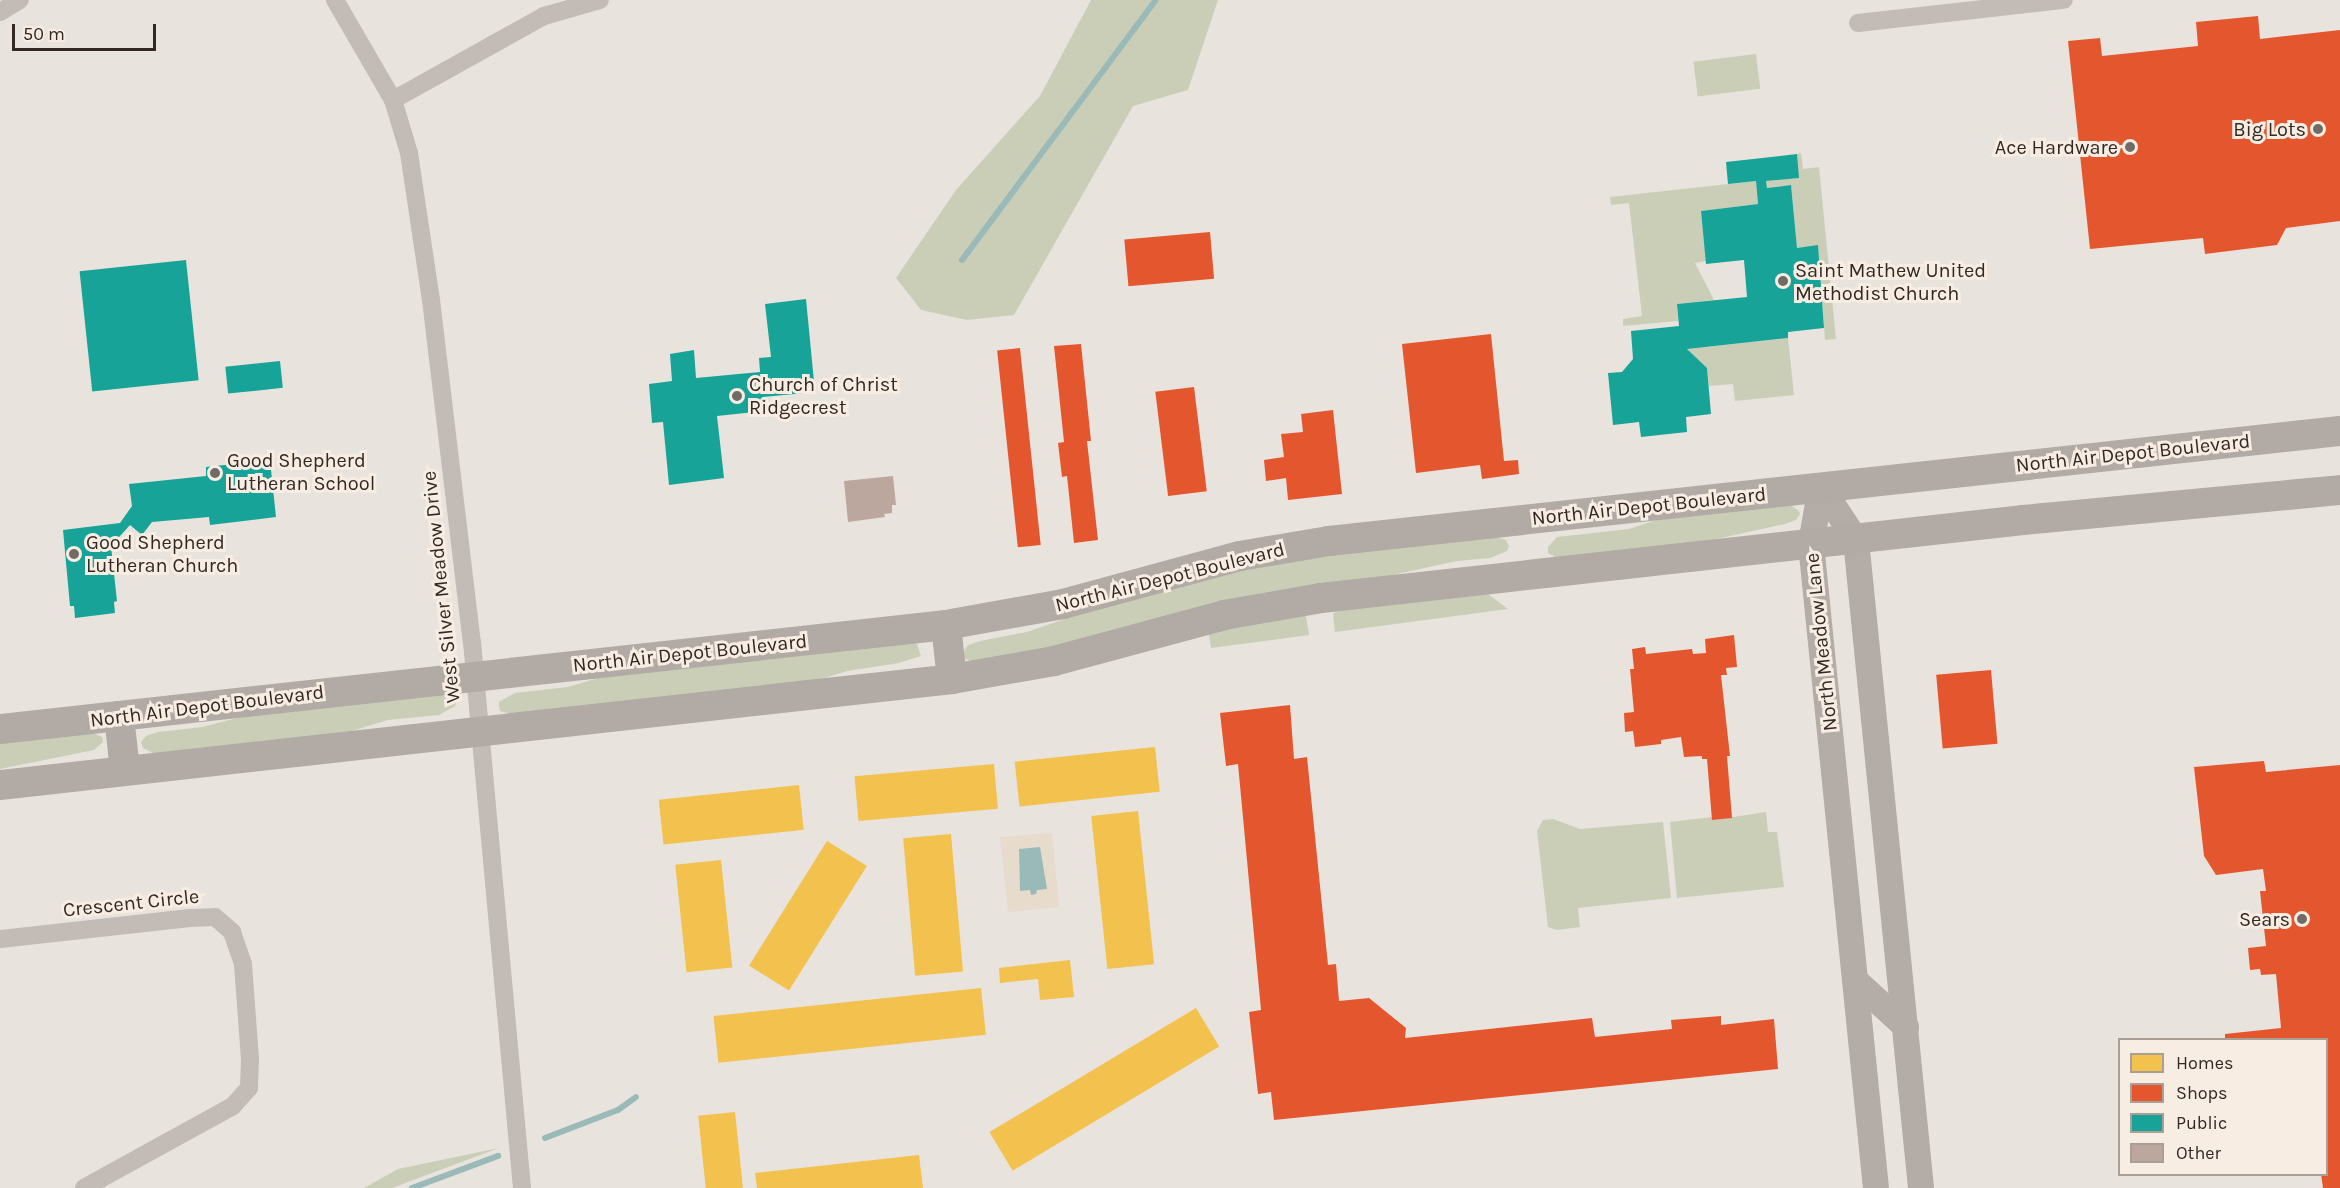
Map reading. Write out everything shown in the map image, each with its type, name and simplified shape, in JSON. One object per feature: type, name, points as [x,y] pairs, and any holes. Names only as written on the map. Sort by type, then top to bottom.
[{"type":"main road","name":"North Air Depot Boulevard","points":[[0,729],[946,625],[1063,604],[1206,564],[1284,548],[2340,431]]},
{"type":"main road","points":[[0,784],[952,679],[1054,661],[1224,615],[1321,598],[2034,519],[2340,490]]},
{"type":"main road","points":[[946,625],[952,679]]},
{"type":"main road","points":[[119,716],[125,770]]},
{"type":"street","points":[[0,12],[20,0]]},
{"type":"street","name":"West Silver Meadow Drive","points":[[335,0],[393,100],[409,153],[431,300],[472,642],[473,676],[522,1188]]},
{"type":"street","points":[[393,100],[544,16],[600,0]]},
{"type":"street","points":[[1858,23],[2064,0]]},
{"type":"street","points":[[1821,487],[1856,540],[1921,1188]]},
{"type":"street","name":"North Meadow Lane","points":[[1821,487],[1811,544],[1876,1188]]},
{"type":"street","name":"Crescent Circle","points":[[0,939],[215,917],[232,932],[243,964],[250,1059],[249,1088],[224,1112],[84,1188]]},
{"type":"street","points":[[1856,981],[1906,1027]]},
{"type":"green space","points":[[1091,0],[1218,0],[1188,90],[1133,106],[1014,315],[967,320],[921,310],[896,278],[956,190],[1040,96]]},
{"type":"green space","points":[[1756,54],[1760,89],[1698,96],[1693,62]]},
{"type":"green space","points":[[1801,153],[1803,169],[1819,167],[1836,339],[1825,340],[1818,246],[1797,248],[1791,185],[1767,188],[1766,181],[1798,178],[1797,154]]},
{"type":"green space","points":[[1756,181],[1758,204],[1701,211],[1706,261],[1695,263],[1714,300],[1677,304],[1678,321],[1623,326],[1623,319],[1642,316],[1629,203],[1611,205],[1610,197]]},
{"type":"green space","points":[[1788,338],[1794,395],[1735,401],[1733,384],[1709,386],[1707,368],[1687,349]]},
{"type":"green space","points":[[1790,505],[1800,514],[1796,520],[1694,544],[1557,558],[1548,553],[1548,547],[1557,537],[1629,529],[1663,518]]},
{"type":"green space","points":[[1490,535],[1506,540],[1509,546],[1507,551],[1490,558],[1457,561],[1087,641],[972,662],[964,658],[964,651],[968,645],[980,641],[1027,632],[1082,613],[1256,564]]},
{"type":"green space","points":[[1484,591],[1508,609],[1335,632],[1333,614],[1339,609]]},
{"type":"green space","points":[[1295,613],[1306,616],[1309,635],[1211,648],[1208,629]]},
{"type":"green space","points":[[905,640],[917,644],[921,656],[899,663],[847,671],[818,680],[522,717],[500,711],[499,707],[499,702],[515,693],[568,687],[598,678]]},
{"type":"green space","points":[[438,693],[457,700],[455,706],[439,715],[388,720],[345,733],[157,755],[143,748],[141,742],[146,736],[158,732],[202,727],[245,716]]},
{"type":"green space","points":[[91,732],[102,737],[103,742],[94,750],[0,769],[0,740]]},
{"type":"green space","points":[[1766,812],[1768,832],[1777,832],[1784,887],[1677,898],[1670,822],[1712,817],[1713,820]]},
{"type":"green space","points":[[1553,819],[1580,829],[1663,822],[1671,898],[1578,908],[1580,927],[1557,930],[1548,927],[1537,831],[1543,820]]},
{"type":"green space","points":[[499,1148],[392,1188],[364,1188],[398,1169]]},
{"type":"shaded area","points":[[1052,833],[1059,907],[1008,912],[1000,837]],"holes":[[[1019,849],[1036,894],[1031,894],[1030,890],[1020,890]]]},
{"type":"water","points":[[1040,847],[1047,889],[1037,890],[1036,894],[1031,895],[1030,890],[1020,891],[1019,849]]},
{"type":"building: Homes","points":[[1155,747],[1160,792],[1019,806],[1015,762]]},
{"type":"building: Homes","points":[[994,764],[998,809],[858,821],[855,776]]},
{"type":"building: Homes","points":[[799,785],[804,830],[663,844],[659,800]]},
{"type":"building: Homes","points":[[1138,811],[1154,964],[1107,969],[1091,816]]},
{"type":"building: Homes","points":[[951,834],[963,971],[915,976],[903,838]]},
{"type":"building: Homes","points":[[827,841],[867,866],[789,991],[749,966]]},
{"type":"building: Homes","points":[[721,860],[732,967],[687,972],[675,865]]},
{"type":"building: Homes","points":[[1070,960],[1074,997],[1040,1000],[1038,979],[1000,983],[999,968]]},
{"type":"building: Homes","points":[[981,988],[986,1035],[718,1063],[713,1016]]},
{"type":"building: Homes","points":[[1196,1008],[1219,1047],[1013,1171],[989,1132]]},
{"type":"building: Homes","points":[[735,1112],[743,1188],[706,1188],[698,1116]]},
{"type":"building: Homes","points":[[919,1155],[923,1188],[757,1188],[755,1173]]},
{"type":"building: Shops","points":[[2258,16],[2260,39],[2340,30],[2340,221],[2286,228],[2277,245],[2205,254],[2203,238],[2090,249],[2068,41],[2100,38],[2102,56],[2198,46],[2196,22]]},
{"type":"building: Shops","points":[[1210,232],[1214,279],[1128,286],[1124,239]]},
{"type":"building: Shops","points":[[1491,334],[1504,461],[1518,460],[1519,474],[1482,479],[1480,465],[1416,473],[1402,344]]},
{"type":"building: Shops","points":[[1081,344],[1091,441],[1087,441],[1098,540],[1074,543],[1067,476],[1062,477],[1058,443],[1064,442],[1054,346]]},
{"type":"building: Shops","points":[[1020,348],[1041,545],[1018,547],[997,350]]},
{"type":"building: Shops","points":[[1194,387],[1207,491],[1168,496],[1155,392]]},
{"type":"building: Shops","points":[[1333,410],[1342,494],[1288,500],[1286,478],[1266,481],[1264,460],[1284,457],[1281,434],[1303,432],[1301,414]]},
{"type":"building: Shops","points":[[1734,635],[1737,667],[1726,668],[1727,675],[1721,675],[1730,756],[1727,756],[1732,818],[1712,820],[1707,759],[1702,759],[1702,756],[1684,757],[1681,737],[1661,740],[1661,744],[1635,747],[1633,731],[1625,732],[1624,713],[1634,712],[1630,669],[1634,669],[1632,649],[1645,647],[1646,654],[1692,649],[1693,654],[1706,653],[1705,639]]},
{"type":"building: Shops","points":[[1991,670],[1997,744],[1943,749],[1936,675]]},
{"type":"building: Shops","points":[[1290,705],[1294,759],[1307,757],[1328,965],[1336,964],[1339,1001],[1369,998],[1406,1028],[1405,1038],[1592,1018],[1595,1037],[1672,1029],[1671,1020],[1721,1016],[1721,1025],[1774,1019],[1778,1069],[1274,1120],[1271,1092],[1258,1094],[1249,1012],[1261,1010],[1238,764],[1226,766],[1220,713]]},
{"type":"building: Shops","name":"Sears","points":[[2264,761],[2266,772],[2340,765],[2340,1188],[2323,1188],[2321,1176],[2328,1176],[2328,1038],[2225,1038],[2225,1034],[2281,1028],[2276,974],[2261,975],[2260,969],[2250,970],[2248,948],[2266,946],[2260,891],[2266,891],[2263,869],[2216,875],[2204,856],[2194,767]]},
{"type":"building: Public","name":"Saint Mathew United Methodist Church","points":[[1797,154],[1799,178],[1766,181],[1767,188],[1791,185],[1797,248],[1818,245],[1824,328],[1788,332],[1788,338],[1687,349],[1707,368],[1711,414],[1686,417],[1687,432],[1641,437],[1639,422],[1613,425],[1608,373],[1622,372],[1633,359],[1631,331],[1679,326],[1677,304],[1747,297],[1744,260],[1706,264],[1701,211],[1758,204],[1756,181],[1728,184],[1726,162]]},
{"type":"building: Public","points":[[186,260],[199,380],[92,392],[80,271]]},
{"type":"building: Public","name":"Church of Christ Ridgecrest","points":[[806,299],[815,392],[763,397],[764,411],[717,416],[724,478],[669,485],[663,422],[652,423],[649,384],[672,381],[670,354],[694,350],[696,378],[760,372],[759,358],[771,357],[765,304]]},
{"type":"building: Public","points":[[280,361],[283,388],[228,394],[225,367]]},
{"type":"building: Public","name":"Good Shepherd Lutheran Church","points":[[270,460],[276,517],[210,525],[209,517],[152,522],[142,535],[130,525],[111,546],[117,601],[114,602],[115,613],[75,618],[74,606],[70,606],[63,530],[120,523],[132,506],[129,484],[206,476],[206,467]]},
{"type":"building: Other","points":[[893,476],[896,505],[892,505],[892,513],[884,514],[885,517],[848,522],[844,481]]},
{"type":"waterway","points":[[962,260],[1156,0]]},
{"type":"waterway","points":[[545,1138],[618,1110],[636,1097]]},
{"type":"waterway","points":[[412,1188],[498,1156]]},
{"type":"place","name":"Big Lots","points":[[2318,129]]},
{"type":"place","name":"Ace Hardware","points":[[2130,147]]},
{"type":"place","name":"Saint Mathew United Methodist Church","points":[[1783,281]]},
{"type":"place","name":"Church of Christ Ridgecrest","points":[[737,396]]},
{"type":"place","name":"Good Shepherd Lutheran School","points":[[215,473]]},
{"type":"place","name":"Good Shepherd Lutheran Church","points":[[74,554]]},
{"type":"place","name":"Sears","points":[[2302,919]]}]
